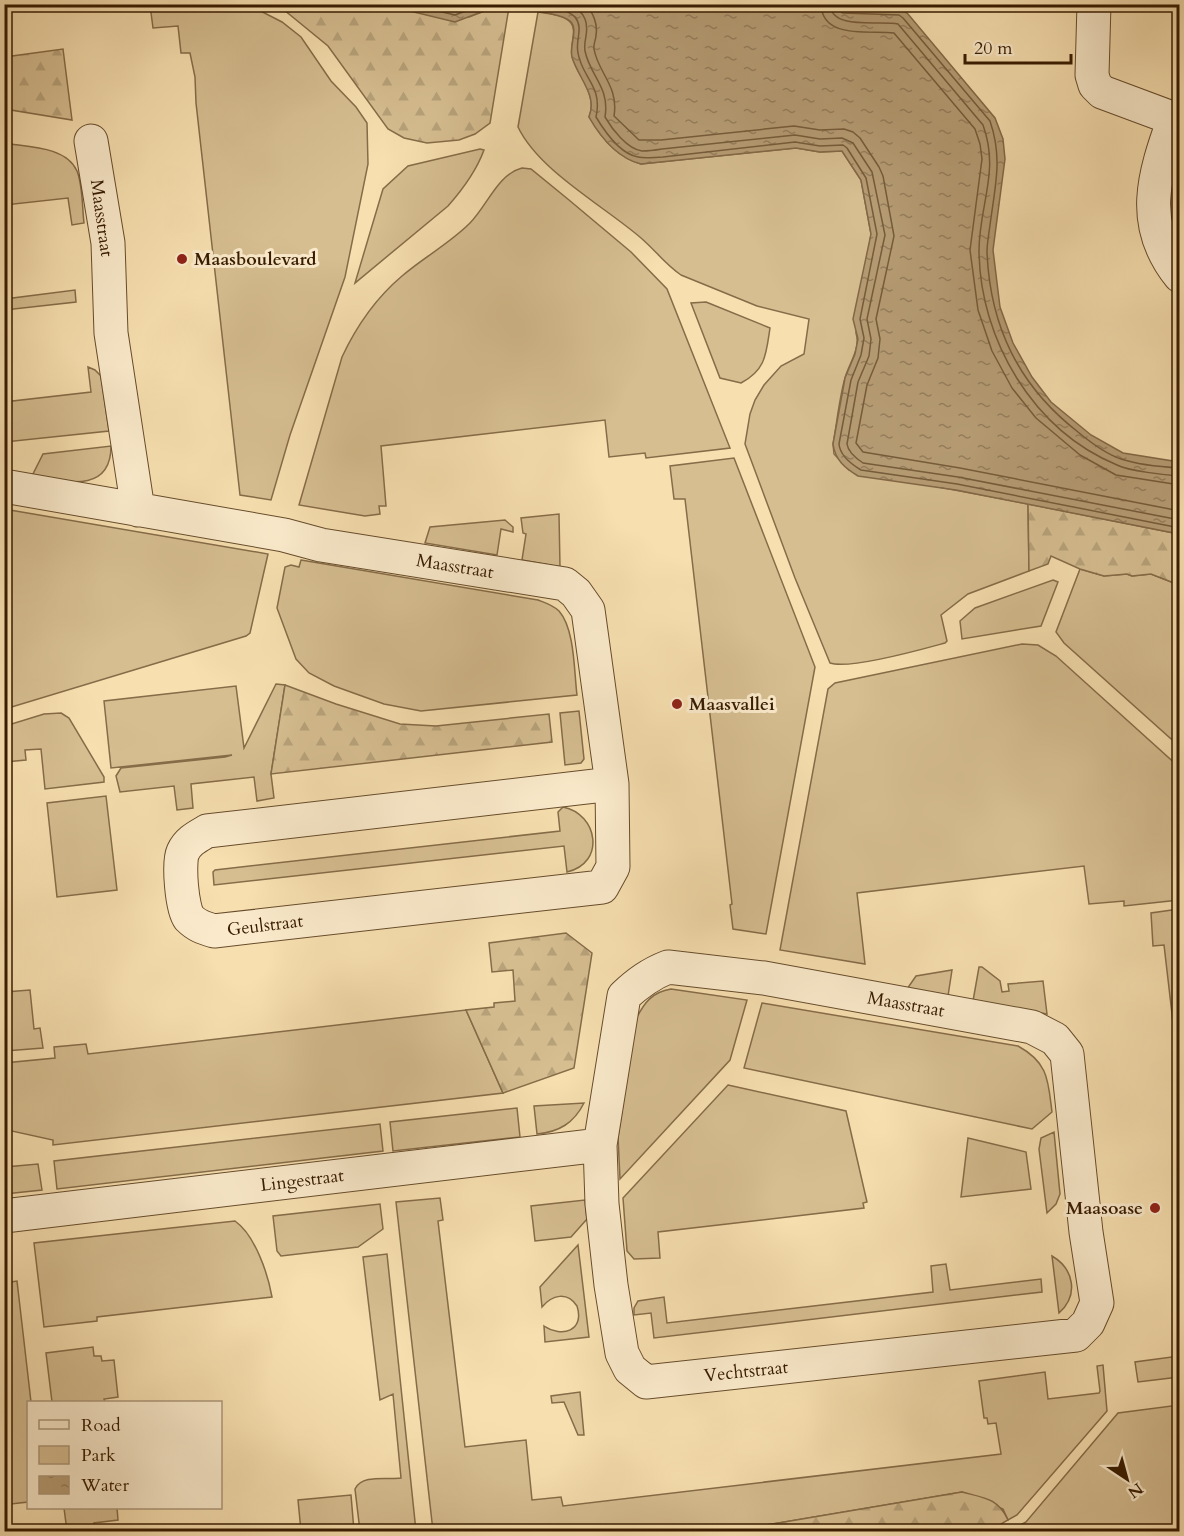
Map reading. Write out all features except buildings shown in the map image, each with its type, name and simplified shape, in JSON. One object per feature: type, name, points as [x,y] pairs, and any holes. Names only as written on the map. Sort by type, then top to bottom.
[{"type":"street","points":[[1094,4],[1092,75],[1095,85],[1102,92],[1177,120],[1161,155],[1153,191],[1155,223],[1164,252],[1179,276]]},
{"type":"street","name":"Maasstraat","points":[[91,141],[108,243],[111,333],[138,510]]},
{"type":"street","name":"Maasstraat","points":[[4,486],[284,535],[321,545],[565,584],[576,593],[588,610],[612,784]]},
{"type":"street","name":"Geulstraat","points":[[612,784],[613,867],[602,887],[214,931],[200,927],[187,916],[181,879],[182,855],[190,841],[207,831],[612,784]]},
{"type":"street","name":"Maasstraat","points":[[600,1145],[624,996],[652,973],[668,967],[764,978],[1032,1027],[1055,1039],[1067,1054],[1086,1232],[1097,1303],[1088,1323]]},
{"type":"street","name":"Lingestraat","points":[[4,1216],[600,1145]]},
{"type":"street","name":"Vechtstraat","points":[[600,1145],[603,1216],[622,1353],[630,1369],[646,1382],[1076,1335],[1088,1323]]},
{"type":"green space","points":[[150,5],[249,5],[282,22],[301,37],[331,81],[356,107],[367,123],[368,164],[345,277],[290,435],[271,500],[240,495],[195,77],[190,53],[181,53],[178,26],[153,28]]},
{"type":"green space","points":[[278,5],[385,5],[469,17],[500,5],[509,7],[490,123],[475,134],[459,140],[427,143],[404,138],[388,129],[328,46]]},
{"type":"green space","points":[[538,12],[563,17],[572,24],[574,33],[572,56],[589,93],[591,109],[589,117],[604,140],[624,157],[641,164],[796,148],[820,152],[842,151],[861,180],[871,234],[856,333],[857,345],[841,394],[833,444],[834,454],[849,470],[1028,504],[1029,571],[968,594],[941,615],[947,641],[945,643],[853,664],[830,663],[795,578],[745,444],[750,414],[764,385],[781,366],[804,354],[809,319],[757,306],[681,275],[641,238],[556,173],[541,158],[518,127]]},
{"type":"green space","points":[[63,49],[72,120],[5,109],[5,57]]},
{"type":"green space","points":[[4,143],[45,149],[55,152],[72,163],[80,183],[84,223],[72,225],[68,198],[5,205]]},
{"type":"green space","points":[[480,149],[484,150],[473,173],[448,206],[355,283],[383,189],[408,166]]},
{"type":"green space","points":[[1172,160],[1179,162],[1179,214],[1169,219]]},
{"type":"green space","points":[[522,168],[531,169],[569,200],[631,252],[667,289],[730,448],[646,458],[645,453],[609,457],[605,420],[381,446],[386,506],[379,506],[380,514],[365,516],[299,505],[342,357],[360,324],[375,303],[393,285],[410,269],[462,231],[499,184],[514,171]]},
{"type":"green space","points":[[75,290],[76,302],[5,310],[5,299]]},
{"type":"green space","points":[[706,302],[770,328],[766,353],[760,367],[756,373],[741,383],[720,378],[691,303]]},
{"type":"green space","points":[[88,367],[101,376],[109,431],[5,442],[4,402],[91,392]]},
{"type":"green space","points":[[111,446],[109,462],[103,472],[94,478],[71,482],[32,476],[43,454]]},
{"type":"green space","points":[[734,458],[815,667],[766,934],[733,929],[685,499],[674,499],[670,466]]},
{"type":"green space","points":[[1028,504],[1179,534],[1179,585],[1151,574],[1104,576],[1080,569],[1051,556],[1048,564],[1029,571]]},
{"type":"green space","points":[[4,509],[268,554],[250,633],[5,709]]},
{"type":"green space","points":[[559,514],[560,567],[522,560],[526,534],[523,533],[521,518]]},
{"type":"green space","points":[[505,520],[513,527],[513,532],[501,529],[497,555],[425,543],[430,527]]},
{"type":"green space","points":[[301,560],[538,600],[549,604],[559,611],[568,628],[573,651],[577,695],[421,711],[384,704],[334,686],[309,673],[296,659],[277,608],[285,567],[291,565],[299,567]]},
{"type":"green space","points":[[1080,569],[1104,576],[1151,574],[1179,585],[1179,746],[1064,643],[1056,632]]},
{"type":"green space","points":[[1053,580],[1058,582],[1041,626],[962,639],[960,621],[975,608]]},
{"type":"green space","points":[[1022,644],[1038,645],[1056,656],[1179,767],[1179,900],[1124,906],[1124,901],[1089,904],[1084,866],[857,893],[865,964],[780,950],[828,689],[835,683]]},
{"type":"green space","points":[[276,684],[285,685],[271,774],[274,798],[257,801],[254,777],[191,784],[193,808],[177,810],[174,786],[120,792],[116,776],[121,768],[232,755],[111,768],[104,701],[236,686],[244,748]]},
{"type":"green space","points":[[285,685],[400,724],[436,726],[549,714],[552,742],[271,774]]},
{"type":"green space","points":[[579,711],[584,759],[581,763],[565,765],[560,713]]},
{"type":"green space","points":[[61,713],[69,718],[104,777],[104,782],[45,789],[41,749],[25,750],[26,760],[5,762],[5,726],[44,714]]},
{"type":"green space","points":[[106,796],[117,890],[57,897],[47,803]]},
{"type":"green space","points":[[563,807],[575,811],[584,819],[593,839],[588,859],[579,867],[567,872],[564,846],[214,885],[213,872],[215,870],[560,831],[558,812]]},
{"type":"green space","points":[[1180,909],[1179,1074],[1164,945],[1153,946],[1151,913]]},
{"type":"green space","points":[[566,933],[592,953],[574,1068],[503,1093],[466,1010],[494,1007],[494,1003],[515,1001],[513,970],[492,972],[489,943]]},
{"type":"green space","points":[[979,967],[1000,981],[1002,992],[1009,991],[1008,984],[1043,981],[1047,1014],[973,1001]]},
{"type":"green space","points":[[952,970],[948,996],[907,989],[916,976]]},
{"type":"green space","points":[[671,989],[747,1000],[730,1060],[620,1179],[618,1137],[636,1019],[649,999],[664,990]]},
{"type":"green space","points":[[30,990],[34,1029],[40,1028],[43,1048],[5,1051],[5,992]]},
{"type":"green space","points":[[762,1003],[1018,1046],[1028,1052],[1041,1066],[1048,1082],[1052,1112],[1032,1129],[744,1068]]},
{"type":"green space","points":[[466,1010],[503,1093],[53,1145],[53,1140],[7,1130],[4,1063],[55,1058],[54,1047],[86,1044],[88,1054]]},
{"type":"green space","points":[[728,1085],[846,1111],[867,1202],[863,1203],[864,1208],[658,1232],[660,1258],[634,1259],[627,1251],[623,1198]]},
{"type":"green space","points":[[584,1103],[576,1116],[559,1129],[537,1134],[534,1106]]},
{"type":"green space","points":[[517,1108],[520,1137],[393,1151],[390,1122]]},
{"type":"green space","points":[[380,1124],[383,1151],[57,1189],[54,1161]]},
{"type":"green space","points":[[1054,1132],[1060,1194],[1056,1204],[1047,1213],[1039,1149],[1041,1138]]},
{"type":"green space","points":[[968,1138],[1026,1152],[1031,1189],[961,1197]]},
{"type":"green space","points":[[38,1164],[42,1190],[5,1194],[5,1167]]},
{"type":"green space","points":[[440,1198],[443,1220],[438,1221],[465,1447],[526,1440],[532,1500],[561,1497],[563,1506],[1001,1454],[996,1423],[988,1424],[987,1418],[984,1418],[979,1381],[1045,1372],[1048,1399],[1099,1393],[1097,1366],[1103,1365],[1107,1411],[1017,1515],[1008,1520],[1003,1509],[962,1492],[731,1531],[433,1531],[396,1202]]},
{"type":"green space","points":[[585,1200],[587,1219],[571,1237],[535,1241],[531,1206]]},
{"type":"green space","points":[[380,1204],[383,1229],[358,1247],[281,1256],[277,1251],[273,1216]]},
{"type":"green space","points":[[235,1221],[254,1245],[264,1267],[272,1297],[97,1317],[97,1321],[44,1327],[34,1243]]},
{"type":"green space","points":[[578,1245],[589,1337],[545,1342],[544,1326],[551,1330],[564,1332],[570,1330],[578,1321],[577,1306],[569,1298],[555,1297],[542,1307],[540,1287]]},
{"type":"green space","points":[[387,1254],[416,1531],[360,1531],[355,1489],[358,1484],[369,1479],[401,1478],[393,1394],[380,1400],[363,1257]]},
{"type":"green space","points":[[1052,1256],[1065,1268],[1071,1283],[1069,1298],[1059,1313]]},
{"type":"green space","points":[[946,1264],[950,1290],[1041,1279],[1042,1292],[654,1338],[651,1313],[634,1315],[634,1308],[638,1301],[664,1297],[667,1323],[933,1292],[931,1266]]},
{"type":"green space","points":[[17,1281],[31,1401],[27,1401],[27,1502],[11,1504],[4,1449],[4,1283]]},
{"type":"green space","points":[[93,1347],[94,1356],[101,1356],[102,1361],[114,1360],[118,1397],[104,1399],[105,1401],[52,1401],[46,1353]]},
{"type":"green space","points":[[1179,1356],[1179,1377],[1138,1382],[1135,1362]]},
{"type":"green space","points":[[580,1392],[584,1435],[578,1435],[564,1402],[552,1403],[551,1396]]},
{"type":"green space","points":[[1179,1405],[1179,1531],[1009,1531],[1026,1522],[1118,1413]]},
{"type":"green space","points":[[962,1492],[995,1503],[1008,1520],[987,1532],[731,1531]]},
{"type":"green space","points":[[351,1495],[354,1531],[301,1531],[298,1500]]},
{"type":"green space","points":[[64,1509],[117,1509],[118,1520],[94,1523],[95,1531],[67,1531]]},
{"type":"water","points":[[500,4],[455,22],[385,5]]},
{"type":"water","points":[[792,4],[901,9],[908,14],[995,118],[1003,139],[1005,159],[993,250],[1000,307],[1013,343],[1032,377],[1051,402],[1091,435],[1123,453],[1179,462],[1179,534],[956,490],[858,476],[849,470],[838,459],[833,444],[845,378],[855,354],[858,339],[853,319],[871,234],[861,180],[842,151],[820,152],[796,148],[641,164],[632,161],[610,146],[589,117],[591,101],[572,57],[573,24],[565,18],[548,13],[502,5]]},
{"type":"place","name":"Maasboulevard","points":[[182,259]]},
{"type":"place","name":"Maasvallei","points":[[677,704]]},
{"type":"place","name":"Maasoase","points":[[1155,1208]]}]
